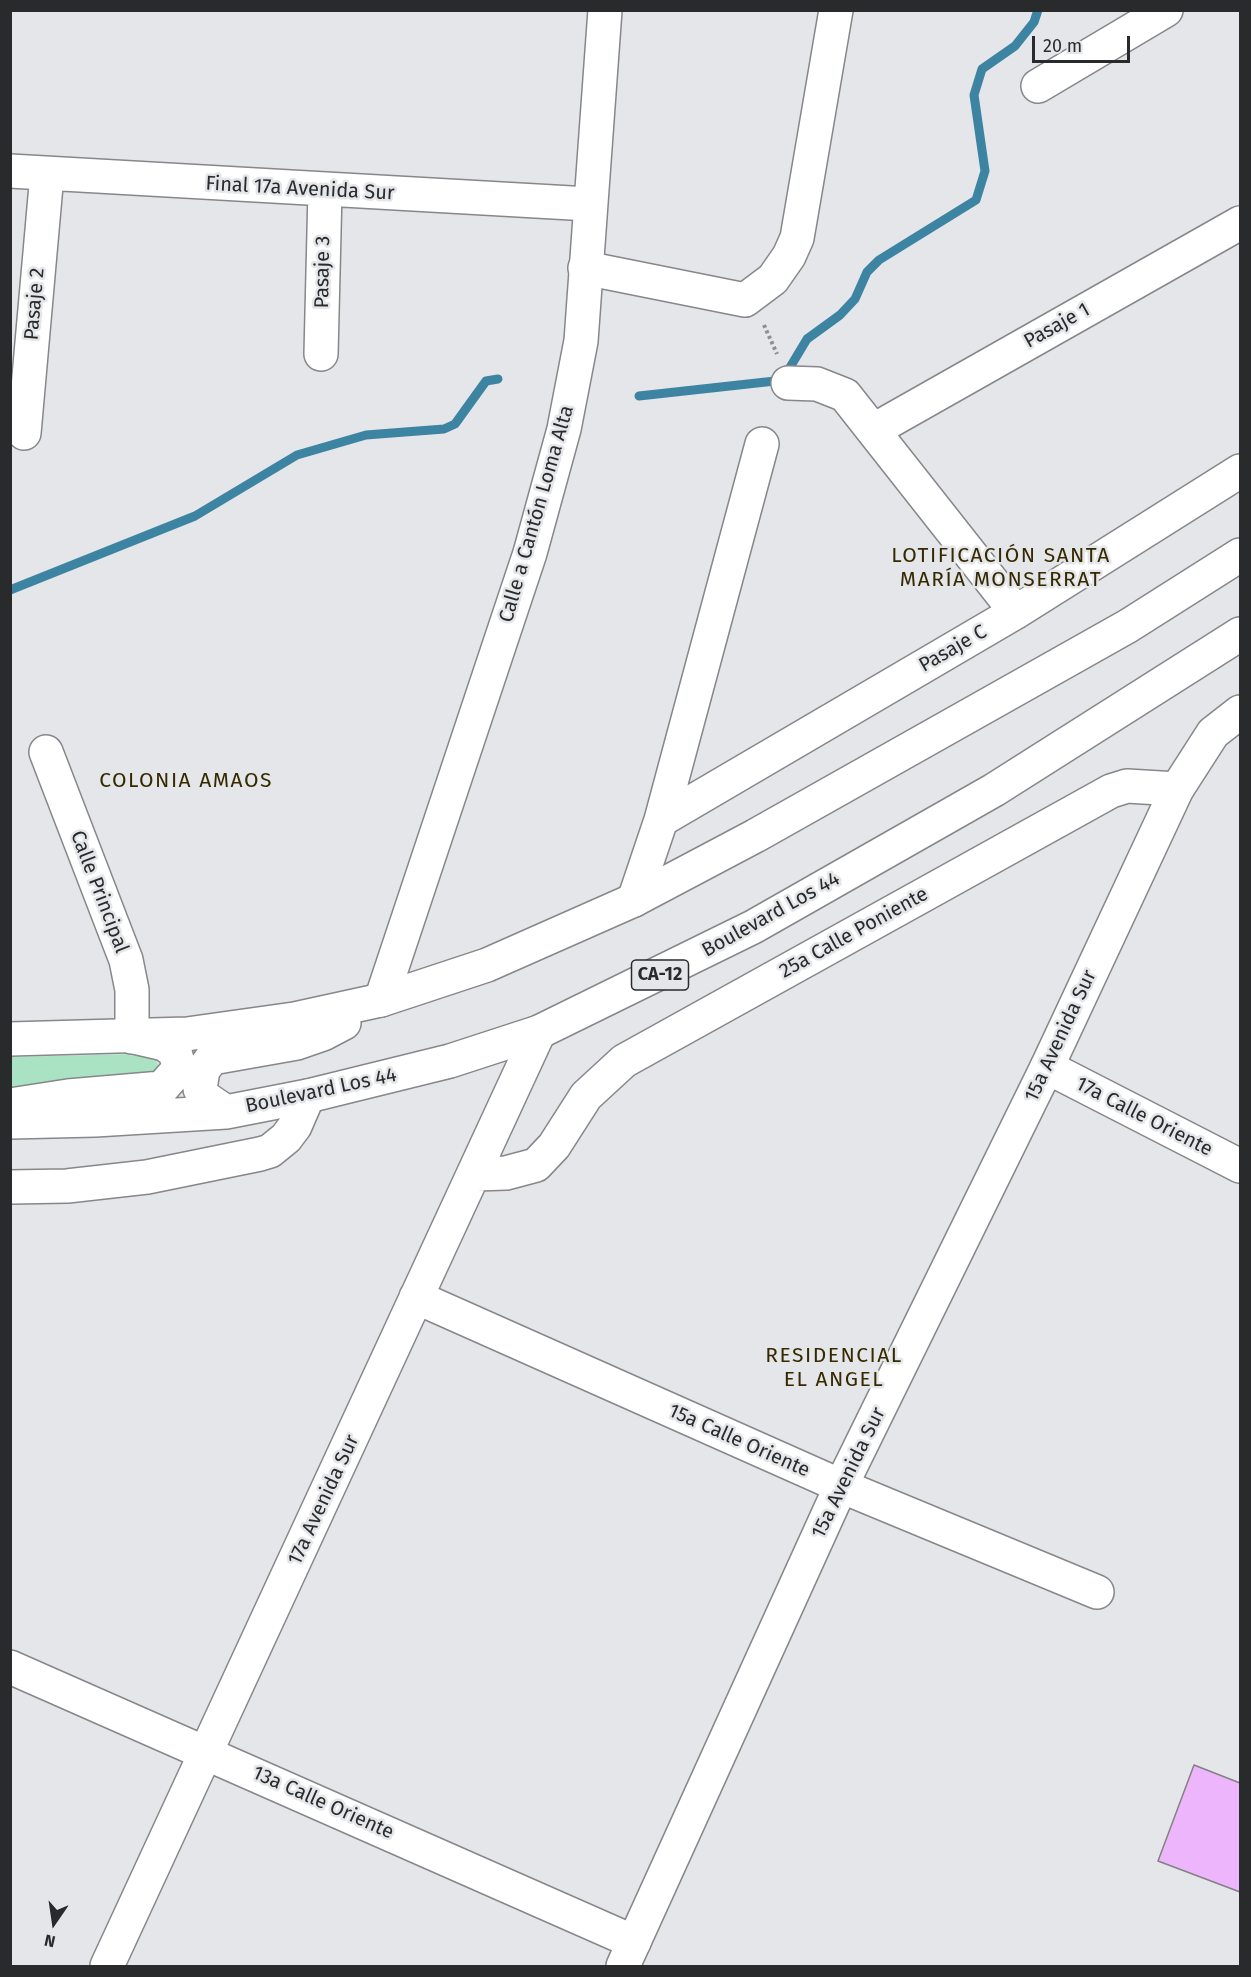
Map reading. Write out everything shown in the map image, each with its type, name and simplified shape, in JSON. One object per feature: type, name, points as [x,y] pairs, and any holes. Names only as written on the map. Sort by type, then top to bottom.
[{"type":"main road","name":"Calle a Cantón Loma Alta","points":[[370,1003],[530,553],[568,407],[580,341],[605,10]]},
{"type":"main road","points":[[585,268],[745,300],[773,279],[789,256],[797,238],[836,10]]},
{"type":"main road","points":[[1038,86],[1166,10]]},
{"type":"main road","name":"Final 17a Avenida Sur","points":[[10,171],[325,191],[589,204]]},
{"type":"main road","name":"Pasaje 2","points":[[24,433],[46,174]]},
{"type":"main road","name":"Pasaje 3","points":[[321,354],[325,191]]},
{"type":"main road","name":"Pasaje 1","points":[[874,430],[1240,223]]},
{"type":"main road","points":[[788,383],[817,384],[845,395],[1016,612]]},
{"type":"main road","points":[[634,900],[661,820],[762,444]]},
{"type":"main road","name":"Pasaje C","points":[[661,820],[1016,612],[1240,471]]},
{"type":"main road","points":[[10,1040],[187,1034],[294,1019],[370,1003],[487,964],[634,900],[1128,626],[1240,555]]},
{"type":"main road","name":"Boulevard Los 44","points":[[10,1122],[117,1119],[226,1112],[308,1096],[450,1061],[539,1032],[644,983],[774,915],[994,790],[1240,634]]},
{"type":"main road","points":[[1177,789],[1213,733],[1240,712]]},
{"type":"main road","name":"Calle Principal","points":[[46,752],[126,960],[132,990],[132,1036]]},
{"type":"main road","name":"25a Calle Poniente","points":[[476,1174],[507,1173],[536,1165],[554,1146],[586,1096],[624,1061],[1111,791],[1127,786],[1177,789]]},
{"type":"main road","name":"15a Avenida Sur","points":[[628,1954],[841,1486],[1047,1067],[1177,789]]},
{"type":"main road","points":[[226,1112],[204,1097],[200,1089],[203,1070],[212,1058],[297,1042],[323,1034],[343,1024],[370,1003]]},
{"type":"main road","name":"17a Avenida Sur","points":[[107,1966],[208,1752],[416,1297],[476,1174],[539,1032]]},
{"type":"main road","points":[[10,1105],[68,1096],[148,1090],[168,1083],[177,1071],[178,1062],[175,1052],[164,1044],[132,1036]]},
{"type":"main road","name":"17a Calle Oriente","points":[[1047,1067],[1240,1167]]},
{"type":"main road","points":[[10,1187],[67,1186],[147,1177],[261,1154],[270,1151],[286,1138],[295,1126],[308,1096]]},
{"type":"main road","name":"15a Calle Oriente","points":[[416,1297],[841,1486],[1098,1593]]},
{"type":"main road","name":"13a Calle Oriente","points":[[10,1667],[208,1752],[628,1954]]},
{"type":"green space","points":[[135,1054],[155,1059],[158,1064],[158,1075],[11,1096],[11,1057]]},
{"type":"building","points":[[1194,1765],[1240,1783],[1240,1892],[1158,1861]]},
{"type":"waterway","points":[[639,396],[775,381],[786,374],[807,339],[840,315],[855,299],[867,272],[879,260],[976,200],[985,171],[974,95],[982,69],[1015,46],[1034,22],[1038,10]]},
{"type":"waterway","points":[[10,590],[195,516],[297,455],[366,435],[444,429],[455,424],[486,381],[498,379]]},
{"type":"district","name":"LOTIFICACIÓN SANTA MARÍA MONSERRAT","points":[[1001,568]]},
{"type":"district","name":"COLONIA AMAOS","points":[[186,781]]},
{"type":"district","name":"RESIDENCIAL EL ANGEL","points":[[834,1368]]}]
